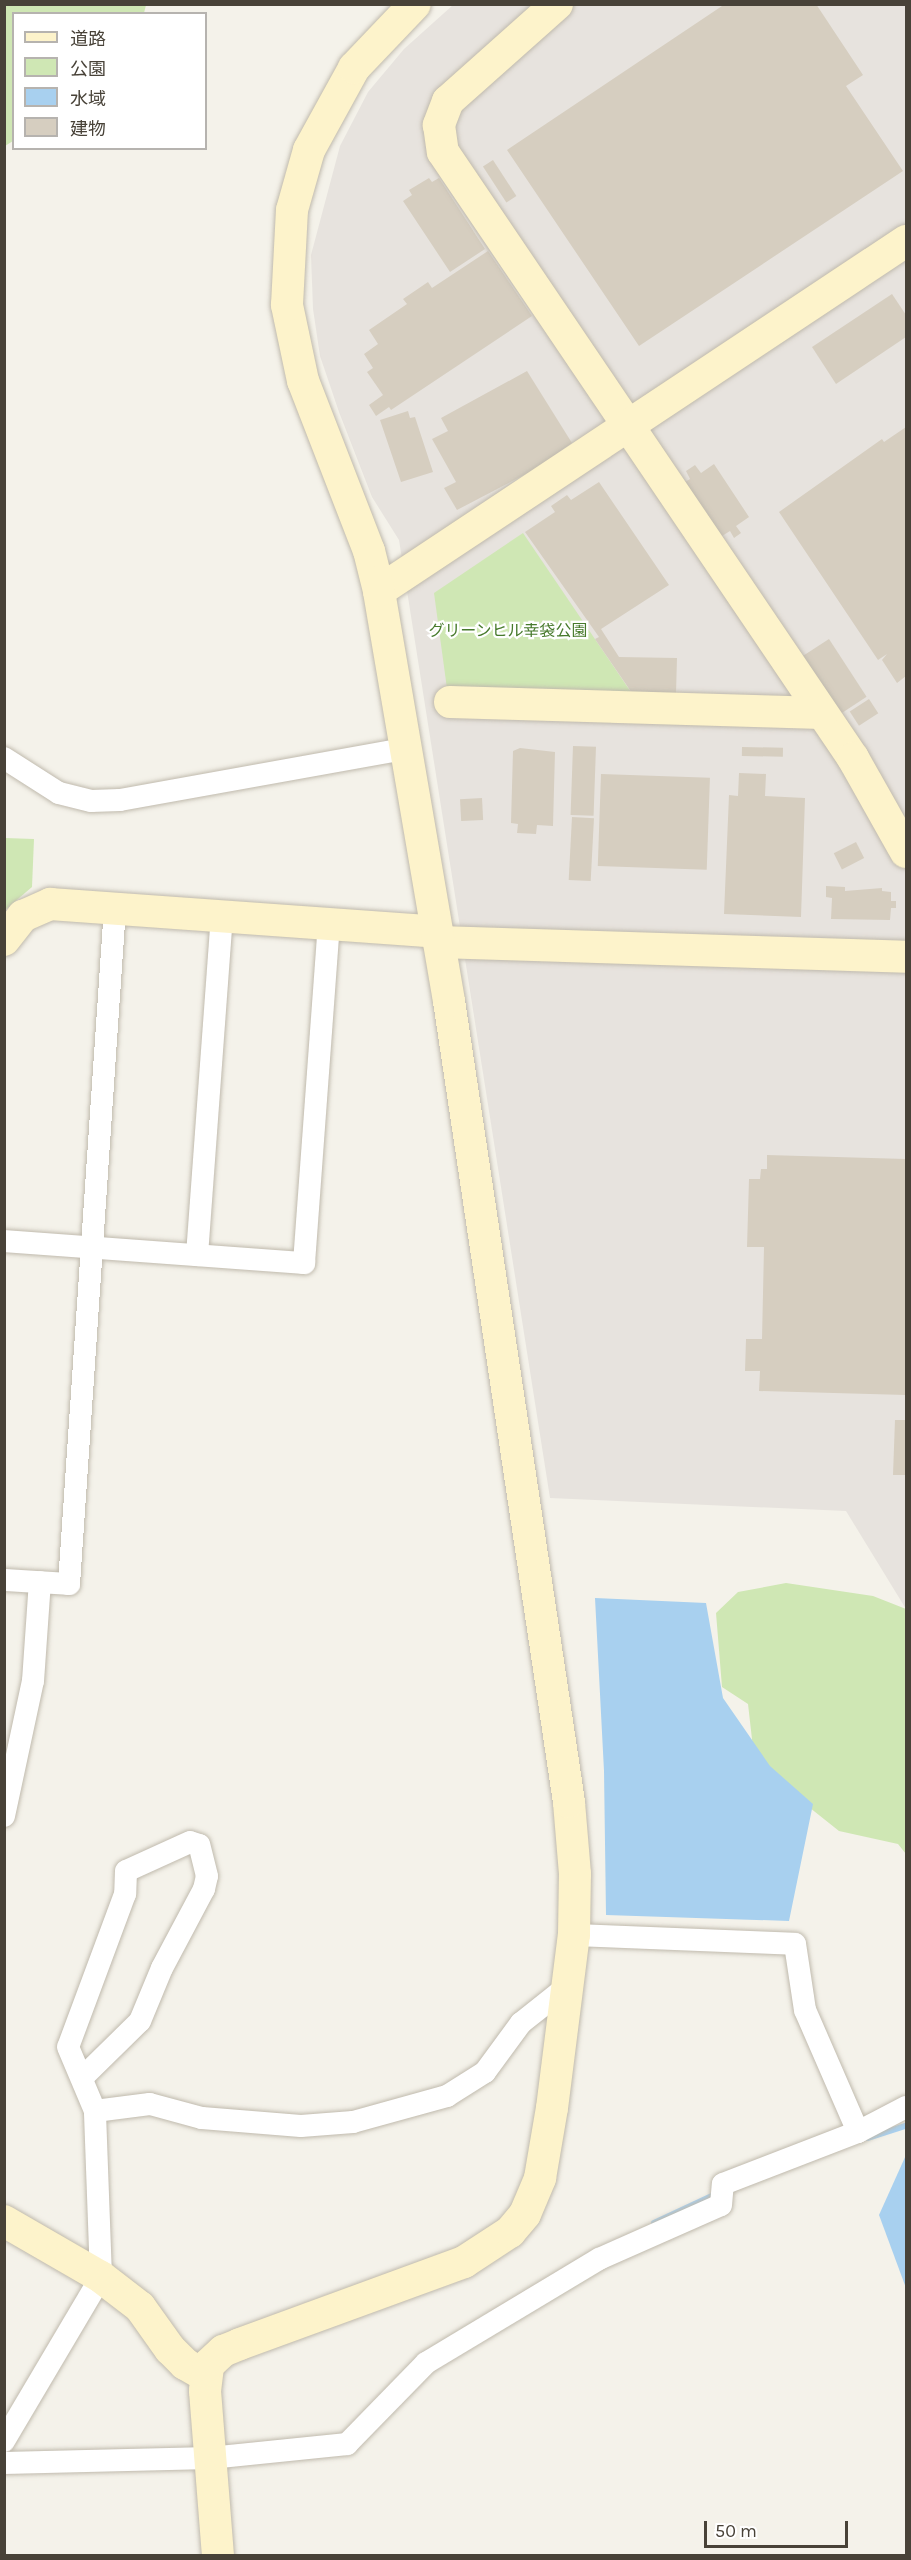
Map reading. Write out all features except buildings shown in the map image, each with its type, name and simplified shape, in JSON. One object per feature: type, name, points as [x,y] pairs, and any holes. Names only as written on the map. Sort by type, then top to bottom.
[{"type":"street","points":[[218,2556],[204,2375],[212,2358],[223,2351],[464,2262],[510,2232],[525,2214],[540,2178],[570,1984],[574,1935],[575,1874],[569,1802],[438,937],[404,749],[379,591],[369,550],[303,381],[287,305],[287,258],[292,210],[309,150],[354,68],[415,4]]},
{"type":"street","points":[[557,4],[448,101],[442,112],[439,139],[443,152],[822,713],[906,852]]},
{"type":"street","points":[[379,591],[628,429],[906,241]]},
{"type":"street","points":[[450,702],[822,713]]},
{"type":"street","points":[[4,758],[59,794],[91,801],[120,800],[404,749]]},
{"type":"street","points":[[4,940],[23,916],[50,904],[329,924],[438,937],[906,957]]},
{"type":"street","points":[[4,1580],[69,1584],[90,1247],[115,908]]},
{"type":"street","points":[[198,1255],[222,916]]},
{"type":"street","points":[[4,1241],[304,1263],[329,924]]},
{"type":"street","points":[[4,1816],[33,1681],[40,1582]]},
{"type":"street","points":[[4,2441],[101,2277],[95,2111],[68,2047],[125,1894],[126,1871],[190,1842],[199,1845],[207,1876],[204,1889],[162,1968],[141,2022],[82,2078]]},
{"type":"street","points":[[574,1935],[795,1944],[805,2010],[858,2132]]},
{"type":"street","points":[[95,2111],[150,2104],[202,2118],[301,2126],[353,2122],[447,2096],[485,2072],[521,2023],[570,1984]]},
{"type":"street","points":[[4,2463],[210,2458],[347,2444],[426,2363],[599,2259],[721,2205],[723,2184],[858,2132],[906,2107]]},
{"type":"street","points":[[4,2221],[101,2277],[140,2307],[185,2364],[204,2375]]},
{"type":"shaded area","points":[[453,5],[906,5],[906,1609],[846,1511],[550,1498],[399,540],[372,497],[339,412],[320,356],[313,309],[311,255],[340,146],[368,92],[404,49]]},
{"type":"green space","points":[[5,4],[146,5],[144,12],[12,12],[12,142],[5,146]]},
{"type":"green space","name":"グリーンヒル幸袋公園","points":[[523,533],[637,701],[448,696],[434,593]]},
{"type":"green space","points":[[5,838],[34,839],[32,887],[5,910]]},
{"type":"green space","points":[[786,1583],[873,1596],[906,1609],[906,1854],[898,1844],[839,1831],[785,1788],[753,1748],[748,1704],[722,1687],[716,1613],[738,1592]]},
{"type":"water","points":[[595,1598],[706,1603],[723,1698],[770,1766],[813,1804],[789,1921],[606,1915],[604,1771]]},
{"type":"water","points":[[906,2155],[906,2288],[879,2215]]},
{"type":"waterway","points":[[868,2138],[906,2126]]},
{"type":"waterway","points":[[654,2223],[718,2193]]}]
